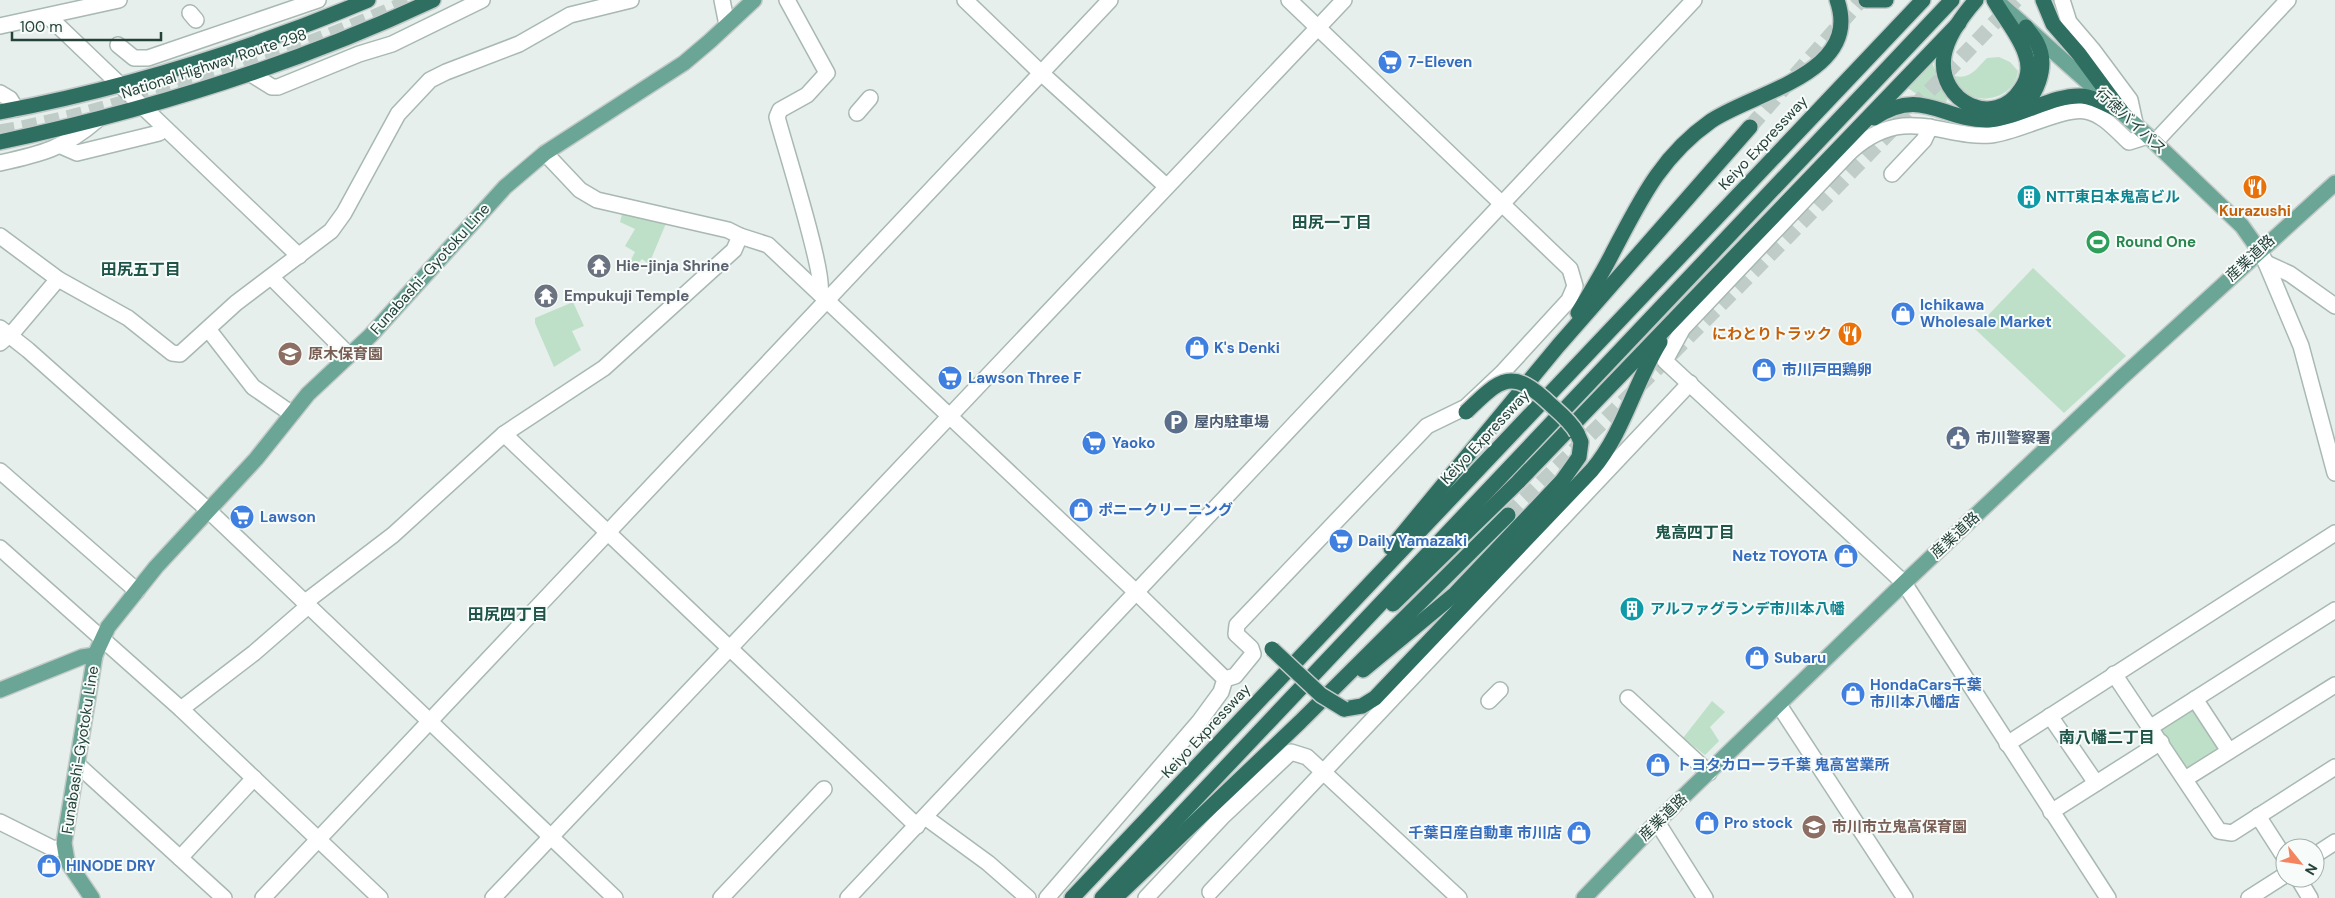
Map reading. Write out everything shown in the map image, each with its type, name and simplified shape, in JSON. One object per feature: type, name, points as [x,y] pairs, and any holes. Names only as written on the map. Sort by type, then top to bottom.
[{"type":"highway","name":"National Highway Route 298","points":[[0,112],[122,86],[211,58],[321,19],[368,0]]},
{"type":"highway","name":"National Highway Route 298","points":[[0,142],[97,120],[251,74],[332,44],[433,0]]},
{"type":"highway","points":[[1558,346],[1600,275],[1638,201],[1658,170],[1684,143],[1711,121],[1819,65],[1836,42],[1840,22],[1837,0]]},
{"type":"highway","points":[[1866,0],[1886,0]]},
{"type":"highway","name":"Keiyo Expressway","points":[[1072,898],[1923,0]]},
{"type":"highway","points":[[1102,898],[1952,0]]},
{"type":"highway","points":[[1976,0],[1952,35],[1944,56],[1944,74],[1950,89],[1961,100],[1978,108],[1994,108],[2008,103],[2024,86],[2028,72],[2024,49],[1995,0]]},
{"type":"highway","points":[[2043,0],[2053,24],[2085,61],[2121,111]]},
{"type":"highway","points":[[1288,701],[1443,556],[1672,324],[1959,23]]},
{"type":"highway","points":[[2008,116],[2027,103],[2039,80],[2040,52],[2037,43],[2026,26]]},
{"type":"highway","points":[[1838,148],[1871,120],[1896,107],[1918,104],[1928,105],[1978,120],[2008,116],[2074,96],[2089,98],[2121,111]]},
{"type":"highway","points":[[1300,657],[1558,346],[1750,127]]},
{"type":"highway","points":[[1272,649],[1321,695],[1344,709],[1362,706],[1375,698],[1592,470],[1616,436],[1643,372],[1672,324]]},
{"type":"highway","points":[[1300,722],[1454,594],[1572,469],[1578,460],[1581,449],[1577,433],[1541,395],[1524,383],[1517,381],[1505,382],[1494,386],[1466,412]]},
{"type":"highway","points":[[1115,898],[1300,722],[1508,515]]},
{"type":"main road","name":"Funabashi-Gyotoku Line","points":[[92,898],[67,862],[64,849],[96,655],[102,638],[137,591],[208,510],[256,459],[308,394],[378,328],[506,187],[545,153],[684,62],[754,0]]},
{"type":"main road","name":"行徳バイパス","points":[[1995,0],[2152,139],[2242,226],[2262,256]]},
{"type":"main road","name":"産業道路","points":[[1584,898],[1657,822],[1904,584],[2262,256],[2335,182]]},
{"type":"main road","name":"Funabashi-Gyotoku Line","points":[[0,690],[82,657],[96,655]]},
{"type":"street","points":[[0,26],[49,17],[119,0]]},
{"type":"street","points":[[118,45],[129,55],[141,59],[217,36],[318,0]]},
{"type":"street","points":[[251,74],[272,87],[278,87],[359,54],[392,44],[482,0]]},
{"type":"street","points":[[0,236],[58,279],[128,318],[176,354],[184,351],[271,277],[325,237],[337,223],[398,114],[430,80],[446,72],[511,48],[570,15],[631,0]]},
{"type":"street","points":[[722,0],[728,25]]},
{"type":"street","points":[[787,0],[827,73],[807,95],[780,110],[777,117],[816,259],[824,297]]},
{"type":"street","points":[[965,0],[1040,72],[1166,186]]},
{"type":"street","points":[[263,898],[608,532],[824,297],[984,136],[985,131],[1110,0]]},
{"type":"street","points":[[1225,679],[1234,676],[1253,654],[1251,648],[1236,634],[1237,625],[1427,426],[1466,406],[1539,335],[1574,293],[1575,280],[1570,269],[1289,0]]},
{"type":"street","points":[[494,898],[1344,0]]},
{"type":"street","points":[[848,898],[1694,0]]},
{"type":"street","points":[[2062,0],[2069,22],[2130,100],[2135,124]]},
{"type":"street","points":[[2108,898],[2006,744],[1904,584],[1665,361],[1690,321],[1855,148],[1870,136],[1888,129],[1909,125],[1930,127],[1962,134],[1989,135],[2017,129],[2078,110],[2096,115],[2129,142],[2152,139],[2288,0]]},
{"type":"street","points":[[49,17],[299,256]]},
{"type":"street","points":[[211,58],[218,45],[217,36]]},
{"type":"street","points":[[0,93],[10,99],[16,109]]},
{"type":"street","points":[[856,112],[870,98]]},
{"type":"street","points":[[0,163],[61,146],[76,138],[97,120]]},
{"type":"street","points":[[1892,174],[1924,140],[1930,127]]},
{"type":"street","points":[[61,146],[77,153],[159,132]]},
{"type":"street","points":[[545,153],[580,190],[589,196],[728,230],[768,245],[1136,592],[1225,679]]},
{"type":"street","points":[[181,709],[240,665],[306,605],[393,535],[504,434],[604,368],[734,250],[740,236]]},
{"type":"street","points":[[2262,256],[2335,306]]},
{"type":"street","points":[[2262,256],[2301,346],[2335,473]]},
{"type":"street","points":[[271,277],[349,356]]},
{"type":"street","points":[[3,335],[14,330],[58,279]]},
{"type":"street","points":[[208,329],[253,387],[292,414]]},
{"type":"street","points":[[3,335],[28,350],[208,510],[615,898]]},
{"type":"street","points":[[1210,892],[1690,383]]},
{"type":"street","points":[[504,434],[732,648],[921,821],[982,858],[1028,898]]},
{"type":"street","points":[[0,471],[137,591]]},
{"type":"street","points":[[2006,744],[2335,533]]},
{"type":"street","points":[[0,548],[181,709],[380,898]]},
{"type":"street","points":[[2151,727],[2335,610]]},
{"type":"street","points":[[2114,674],[2161,742],[2219,832],[2232,833],[2335,767]]},
{"type":"street","points":[[1047,898],[1199,722],[1221,692],[1225,679]]},
{"type":"street","points":[[2185,779],[2335,685]]},
{"type":"street","points":[[1628,698],[1709,772]]},
{"type":"street","points":[[2195,699],[2229,751]]},
{"type":"street","points":[[1779,704],[1905,898]]},
{"type":"street","points":[[2050,716],[2096,783]]},
{"type":"street","points":[[2051,812],[2161,742]]},
{"type":"street","points":[[1146,898],[1222,817],[1291,752],[1307,758],[1458,898]]},
{"type":"street","points":[[78,765],[224,898]]},
{"type":"street","points":[[180,858],[254,778]]},
{"type":"street","points":[[721,898],[824,789]]},
{"type":"street","points":[[2258,816],[2275,842]]},
{"type":"street","points":[[0,822],[52,848],[64,849]]},
{"type":"street","points":[[1657,822],[1706,898]]},
{"type":"street","points":[[2249,898],[2275,881]]},
{"type":"green space","points":[[1999,57],[2010,62],[2018,71],[2015,81],[2009,90],[2000,95],[1990,98],[1969,96],[1960,90],[1953,81],[1955,76],[1969,75],[1987,58]]},
{"type":"green space","points":[[1932,62],[1946,97],[1947,101],[1943,103],[1918,95],[1908,88]]},
{"type":"green space","points":[[623,210],[667,221],[649,264],[642,259],[630,273],[626,269],[635,252],[625,246],[635,229],[620,222]]},
{"type":"green space","points":[[2033,268],[2126,356],[2064,413],[1975,329]]},
{"type":"green space","points":[[573,302],[584,326],[572,331],[581,350],[554,367],[535,323],[535,318]]},
{"type":"green space","points":[[1712,701],[1725,712],[1710,727],[1719,741],[1705,755],[1683,738]]},
{"type":"green space","points":[[2192,706],[2222,748],[2186,772],[2160,731],[2161,726]]},
{"type":"tunnel","points":[[0,132],[107,107],[231,70],[323,38],[412,0]]},
{"type":"tunnel","points":[[1750,127],[1861,0]]},
{"type":"tunnel","points":[[1508,515],[1765,260],[2016,0]]},
{"type":"place","name":"7-Eleven","points":[[1390,62]]},
{"type":"place","name":"Kurazushi","points":[[2255,187]]},
{"type":"place","name":"NTT東日本鬼高ビル","points":[[2029,197]]},
{"type":"place","name":"Round One","points":[[2098,242]]},
{"type":"place","name":"Hie-jinja Shrine","points":[[599,266]]},
{"type":"place","name":"Empukuji Temple","points":[[546,296]]},
{"type":"place","name":"Ichikawa Wholesale Market","points":[[1903,314]]},
{"type":"place","name":"にわとりトラック","points":[[1850,334]]},
{"type":"place","name":"K's Denki","points":[[1197,348]]},
{"type":"place","name":"原木保育園","points":[[290,354]]},
{"type":"place","name":"市川戸田鶏卵","points":[[1764,370]]},
{"type":"place","name":"Lawson Three F","points":[[950,378]]},
{"type":"place","name":"屋内駐車場","points":[[1176,422]]},
{"type":"place","name":"市川警察署","points":[[1958,438]]},
{"type":"place","name":"Yaoko","points":[[1094,443]]},
{"type":"place","name":"ポニークリーニング","points":[[1081,510]]},
{"type":"place","name":"Lawson","points":[[242,517]]},
{"type":"place","name":"Daily Yamazaki","points":[[1341,541]]},
{"type":"place","name":"Netz TOYOTA","points":[[1846,556]]},
{"type":"place","name":"アルファグランデ市川本八幡","points":[[1632,609]]},
{"type":"place","name":"Subaru","points":[[1757,658]]},
{"type":"place","name":"HondaCars千葉 市川本八幡店","points":[[1853,694]]},
{"type":"place","name":"トヨタカローラ千葉 鬼高営業所","points":[[1658,765]]},
{"type":"place","name":"Pro stock","points":[[1707,823]]},
{"type":"place","name":"市川市立鬼高保育園","points":[[1814,827]]},
{"type":"place","name":"千葉日産自動車 市川店","points":[[1579,833]]},
{"type":"place","name":"HINODE DRY","points":[[49,866]]},
{"type":"district","name":"田尻一丁目","points":[[1332,222]]},
{"type":"district","name":"田尻五丁目","points":[[141,269]]},
{"type":"district","name":"鬼高四丁目","points":[[1695,532]]},
{"type":"district","name":"田尻四丁目","points":[[508,614]]},
{"type":"district","name":"南八幡二丁目","points":[[2107,737]]}]
